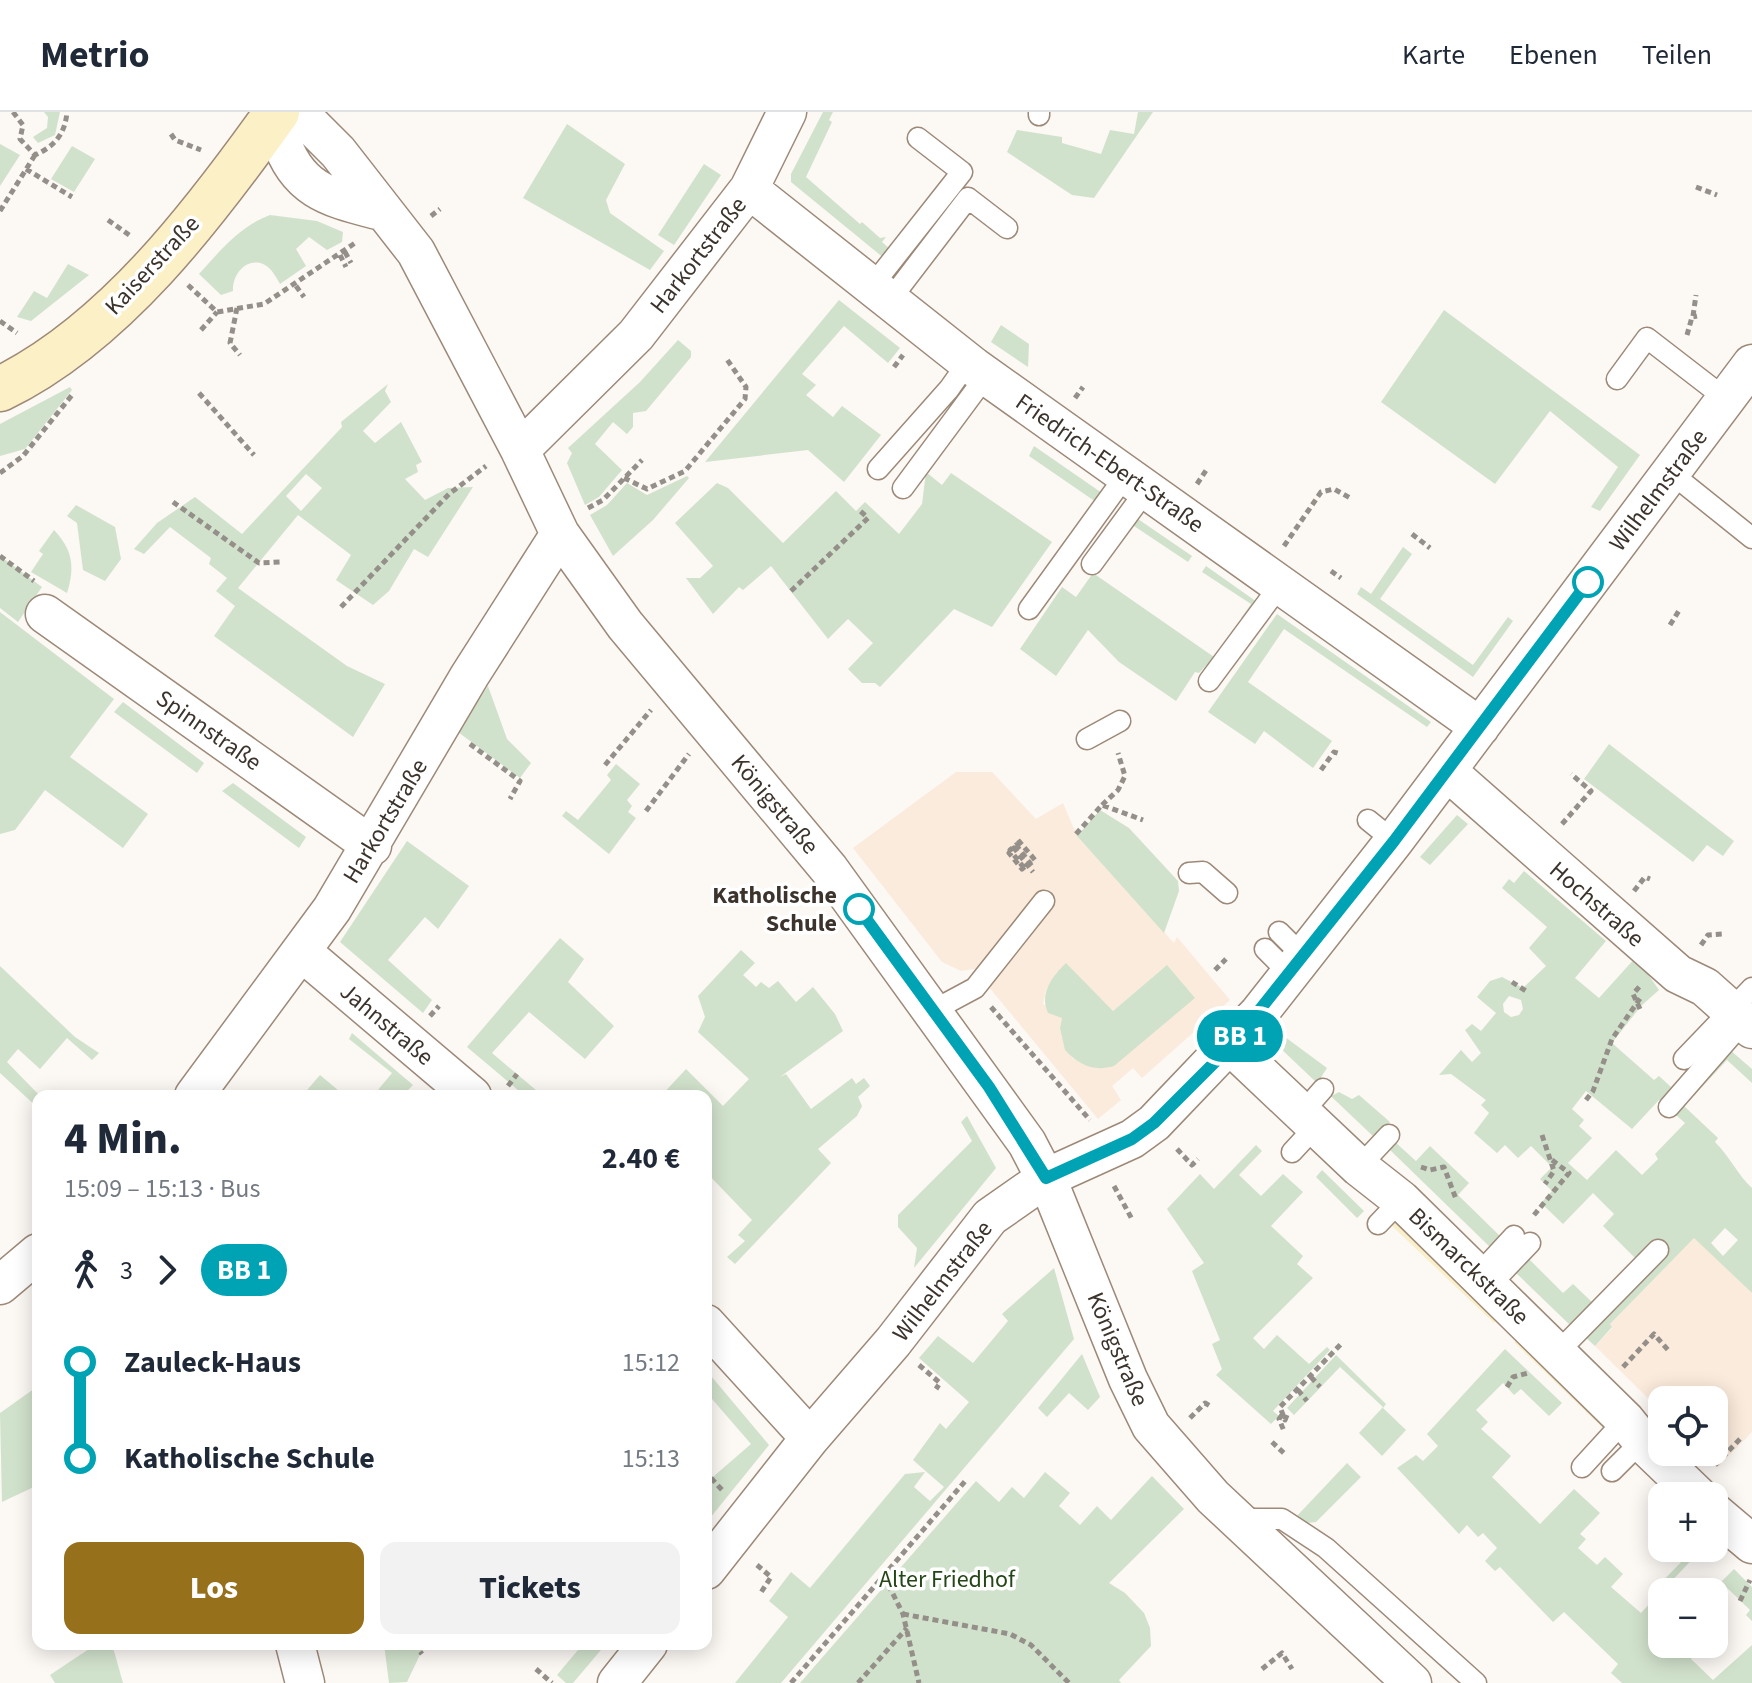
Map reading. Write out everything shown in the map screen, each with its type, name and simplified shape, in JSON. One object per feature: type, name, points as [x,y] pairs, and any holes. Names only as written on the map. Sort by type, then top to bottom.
[{"type":"main road","name":"Kaiserstraße","points":[[0,389],[54,357],[96,325],[217,195],[275,113]]},
{"type":"street","name":"Harkortstraße","points":[[520,450],[636,335],[749,189],[787,112]]},
{"type":"street","points":[[275,113],[287,154],[310,188],[332,198],[381,211]]},
{"type":"street","name":"Friedrich-Ebert-Straße","points":[[749,189],[977,369],[1480,727]]},
{"type":"street","name":"Königstraße","points":[[381,211],[416,252],[520,450],[570,523],[625,625],[829,869],[1004,1109],[1046,1178],[1128,1379],[1151,1426],[1187,1471],[1412,1683]]},
{"type":"street","name":"Wilhelmstraße","points":[[712,1562],[810,1438],[893,1342],[990,1217],[1046,1178],[1114,1148],[1154,1123],[1231,1046],[1284,953],[1381,830],[1447,771],[1752,364]]},
{"type":"street","name":"Harkortstraße","points":[[198,1090],[302,952],[372,846],[442,723],[570,523]]},
{"type":"street","name":"Spinnstraße","points":[[44,601],[372,846]]},
{"type":"street","name":"Hochstraße","points":[[1447,771],[1678,974],[1744,1012]]},
{"type":"street","name":"Jahnstraße","points":[[302,952],[465,1090]]},
{"type":"street","name":"Bismarckstraße","points":[[1231,1046],[1359,1167],[1390,1212],[1483,1280],[1546,1360],[1705,1482]]},
{"type":"street","points":[[0,1285],[32,1258]]},
{"type":"street","points":[[712,1331],[810,1438]]},
{"type":"street","points":[[1728,1524],[1752,1544]]},
{"type":"street","points":[[297,1650],[305,1683]]},
{"type":"street","points":[[617,1683],[643,1650]]},
{"type":"lane","points":[[881,293],[962,172],[918,138]]},
{"type":"lane","points":[[881,293],[968,198],[1007,228]]},
{"type":"lane","points":[[1617,379],[1647,338],[1726,399]]},
{"type":"lane","points":[[878,469],[949,389],[977,369]]},
{"type":"lane","points":[[903,488],[977,369]]},
{"type":"lane","points":[[1671,473],[1752,538]]},
{"type":"lane","points":[[1092,564],[1136,482]]},
{"type":"lane","points":[[1029,609],[1136,482]]},
{"type":"lane","points":[[1209,681],[1273,579]]},
{"type":"lane","points":[[1087,739],[1114,725]]},
{"type":"lane","points":[[1189,873],[1203,872],[1227,893]]},
{"type":"lane","points":[[934,1010],[975,988],[1044,901]]},
{"type":"lane","points":[[1684,1059],[1744,1012]]},
{"type":"lane","points":[[1669,1107],[1744,1012]]},
{"type":"lane","points":[[1359,1167],[1389,1135]]},
{"type":"lane","points":[[1483,1280],[1524,1234]]},
{"type":"lane","points":[[1546,1360],[1658,1250]]},
{"type":"lane","points":[[1582,1467],[1634,1430]]},
{"type":"lane","points":[[1612,1471],[1634,1430]]},
{"type":"lane","points":[[1239,1519],[1282,1519],[1326,1548],[1476,1683]]},
{"type":"path","points":[[13,112],[23,125],[20,139],[35,155]]},
{"type":"path","points":[[0,211],[35,155],[54,145],[62,135],[67,112]]},
{"type":"path","points":[[171,134],[175,140],[192,148]]},
{"type":"path","points":[[26,169],[72,197]]},
{"type":"path","points":[[1696,187],[1717,195]]},
{"type":"path","points":[[201,330],[217,312],[264,304],[296,286],[365,234],[381,211]]},
{"type":"path","points":[[342,254],[349,265]]},
{"type":"path","points":[[160,258],[217,312]]},
{"type":"path","points":[[296,286],[304,297]]},
{"type":"path","points":[[1692,317],[1696,295]]},
{"type":"path","points":[[237,308],[230,343],[240,355]]},
{"type":"path","points":[[0,473],[23,456],[76,391],[54,357]]},
{"type":"path","points":[[624,478],[647,489],[685,471],[745,399],[746,387],[726,358]]},
{"type":"path","points":[[199,393],[254,455]]},
{"type":"path","points":[[570,523],[603,500],[642,460]]},
{"type":"path","points":[[341,607],[449,494],[481,468]]},
{"type":"path","points":[[1273,579],[1321,492],[1334,489],[1352,499]]},
{"type":"path","points":[[173,502],[259,563],[280,562]]},
{"type":"path","points":[[791,591],[868,518],[858,509]]},
{"type":"path","points":[[1412,534],[1430,548]]},
{"type":"path","points":[[0,556],[44,601]]},
{"type":"path","points":[[1670,625],[1680,609]]},
{"type":"path","points":[[442,723],[520,781],[510,799]]},
{"type":"path","points":[[1076,834],[1118,790],[1125,776],[1114,725]]},
{"type":"path","points":[[646,811],[694,747],[718,737]]},
{"type":"path","points":[[605,765],[627,738]]},
{"type":"path","points":[[1321,770],[1334,752],[1340,754]]},
{"type":"path","points":[[1537,851],[1591,791],[1571,774]]},
{"type":"path","points":[[1102,805],[1143,820]]},
{"type":"path","points":[[1018,840],[1035,860],[1030,863],[1022,869],[1009,853],[1014,848],[1021,857],[1029,866],[1035,870],[1030,863],[1016,845],[1010,850],[1024,868],[1030,863]]},
{"type":"path","points":[[1215,970],[1226,959]]},
{"type":"path","points":[[1512,982],[1526,991]]},
{"type":"path","points":[[975,988],[1114,1148]]},
{"type":"path","points":[[1633,994],[1640,1009]]},
{"type":"path","points":[[1586,1100],[1612,1039],[1641,997]]},
{"type":"path","points":[[1542,1135],[1554,1171],[1545,1184]]},
{"type":"path","points":[[1524,1234],[1569,1173],[1552,1160]]},
{"type":"path","points":[[1619,1371],[1654,1334],[1669,1351]]},
{"type":"path","points":[[1284,1431],[1279,1419],[1283,1414],[1287,1415],[1285,1420],[1282,1415],[1280,1413],[1279,1410],[1343,1342]]},
{"type":"path","points":[[1507,1387],[1513,1377],[1522,1376],[1546,1360]]},
{"type":"path","points":[[1311,1377],[1320,1387]]},
{"type":"path","points":[[1298,1390],[1307,1401]]},
{"type":"path","points":[[1705,1482],[1740,1439]]},
{"type":"path","points":[[1272,1442],[1286,1455]]},
{"type":"path","points":[[791,1683],[967,1479]]},
{"type":"path","points":[[884,1576],[903,1614],[919,1683]]},
{"type":"path","points":[[1740,1601],[1747,1583]]},
{"type":"path","points":[[903,1614],[1010,1634],[1031,1645],[1069,1683]]},
{"type":"path","points":[[858,1683],[907,1628]]},
{"type":"path","points":[[419,1650],[422,1654]]},
{"type":"path","points":[[1262,1669],[1282,1653],[1292,1669]]},
{"type":"path","points":[[536,1669],[552,1683]]},
{"type":"shaded area","points":[[956,772],[992,772],[1036,819],[1063,803],[1077,836],[1174,943],[1177,937],[1230,1000],[1142,1078],[1133,1068],[1112,1086],[1121,1100],[1098,1119],[974,969],[961,971],[942,962],[853,848]],"holes":[[[1167,965],[1073,1059],[1060,1028],[1062,1018],[1043,1004],[1046,990],[1057,972],[1113,1011]]]},
{"type":"shaded area","points":[[1694,1237],[1752,1293],[1752,1432],[1728,1457],[1728,1386],[1648,1386],[1648,1398],[1595,1346],[1612,1328],[1610,1324]]},
{"type":"green space","points":[[44,112],[60,112],[55,135],[38,143],[33,137],[47,128],[48,117]]},
{"type":"green space","points":[[823,112],[833,112],[829,120],[832,122],[806,177],[860,224],[862,222],[880,238],[886,237],[882,242],[891,250],[885,259],[791,182],[791,174]]},
{"type":"green space","points":[[1138,112],[1153,112],[1094,198],[1072,195],[1007,152],[1017,130],[1062,137],[1062,143],[1101,154],[1110,130],[1134,134]]},
{"type":"green space","points":[[567,124],[625,164],[606,200],[610,213],[664,251],[650,270],[523,198]]},
{"type":"green space","points":[[0,144],[20,155],[0,186]]},
{"type":"green space","points":[[72,146],[95,159],[74,192],[51,179]]},
{"type":"green space","points":[[704,164],[721,175],[674,245],[658,235]]},
{"type":"green space","points":[[270,215],[317,221],[343,232],[342,242],[327,250],[309,237],[296,249],[306,266],[280,284],[266,265],[251,263],[237,274],[233,291],[221,295],[199,274],[240,232]]},
{"type":"green space","points":[[68,264],[89,275],[31,321],[17,317],[34,291],[47,298]]},
{"type":"green space","points":[[839,300],[900,348],[888,363],[844,326],[802,374],[816,385],[806,395],[833,417],[842,406],[881,435],[844,482],[808,450],[705,462]]},
{"type":"green space","points":[[1444,310],[1640,455],[1600,511],[1591,507],[1618,467],[1550,411],[1495,484],[1381,402]]},
{"type":"green space","points":[[1001,325],[1029,344],[1028,367],[991,342]]},
{"type":"green space","points":[[678,340],[691,351],[691,357],[646,411],[633,413],[633,427],[627,434],[613,422],[595,444],[622,470],[599,497],[585,505],[567,463],[572,453],[568,448],[640,382]]},
{"type":"green space","points":[[388,384],[385,391],[391,402],[363,431],[375,443],[401,422],[422,462],[416,465],[418,472],[405,479],[425,500],[448,488],[473,487],[428,557],[414,549],[389,591],[373,605],[336,580],[351,555],[298,515],[238,588],[347,666],[385,684],[353,737],[214,636],[235,606],[216,591],[227,578],[209,564],[211,558],[170,527],[144,554],[134,549],[157,523],[195,497],[242,534],[342,427],[341,422]],"holes":[[[306,474],[322,488],[301,511],[286,496]]]},
{"type":"green space","points":[[70,387],[72,390],[25,449],[0,456],[0,424]]},
{"type":"green space","points":[[1034,446],[1102,493],[1096,502],[1029,456]]},
{"type":"green space","points":[[926,472],[942,485],[951,473],[1052,542],[992,627],[954,609],[880,687],[875,683],[862,683],[848,669],[873,643],[848,619],[828,639],[771,566],[743,590],[739,587],[713,614],[686,578],[700,578],[713,566],[675,523],[717,483],[728,488],[783,543],[836,491],[856,511],[865,502],[899,534],[922,504]]},
{"type":"green space","points":[[687,476],[689,478],[653,520],[613,556],[590,515],[607,505],[627,483],[647,495]]},
{"type":"green space","points":[[76,505],[115,527],[121,559],[105,581],[83,570],[77,523],[67,516]]},
{"type":"green space","points":[[1135,517],[1192,556],[1188,562],[1131,524]]},
{"type":"green space","points":[[54,530],[71,559],[67,593],[31,572],[43,554],[39,551]]},
{"type":"green space","points":[[1403,547],[1412,554],[1380,599],[1473,665],[1508,617],[1513,621],[1473,677],[1357,594],[1361,587],[1371,594]]},
{"type":"green space","points":[[0,556],[42,587],[18,622],[0,608]]},
{"type":"green space","points":[[1206,566],[1257,602],[1244,621],[1241,618],[1251,604],[1202,572]]},
{"type":"green space","points":[[1093,573],[1214,657],[1199,673],[1195,672],[1176,701],[1119,662],[1088,630],[1056,676],[1020,649],[1062,587],[1076,597]]},
{"type":"green space","points":[[0,612],[114,699],[70,757],[148,814],[123,848],[45,790],[15,830],[0,834]]},
{"type":"green space","points":[[1277,614],[1431,722],[1427,727],[1284,629],[1248,682],[1332,741],[1313,768],[1264,731],[1255,744],[1208,712]]},
{"type":"green space","points":[[488,686],[507,739],[531,763],[520,778],[458,732]]},
{"type":"green space","points":[[123,702],[204,763],[197,773],[114,712]]},
{"type":"green space","points":[[1609,744],[1734,841],[1723,856],[1707,845],[1693,862],[1584,779]]},
{"type":"green space","points":[[616,764],[640,784],[627,800],[632,806],[628,812],[636,818],[609,854],[562,816],[566,811],[578,820],[611,780],[607,775]]},
{"type":"green space","points":[[233,783],[306,837],[299,848],[222,791]]},
{"type":"green space","points":[[1100,810],[1129,828],[1178,881],[1179,891],[1164,933],[1077,836]]},
{"type":"green space","points":[[1457,815],[1468,824],[1430,865],[1420,857]]},
{"type":"green space","points":[[407,841],[469,886],[438,929],[425,917],[388,960],[432,1000],[423,1013],[340,942]]},
{"type":"green space","points":[[1524,871],[1606,941],[1575,978],[1599,998],[1636,957],[1659,990],[1641,1006],[1612,1043],[1654,1080],[1659,1076],[1671,1087],[1718,1037],[1662,1101],[1659,1100],[1632,1129],[1586,1091],[1572,1109],[1584,1120],[1579,1126],[1592,1138],[1568,1163],[1587,1180],[1616,1150],[1642,1175],[1658,1159],[1655,1154],[1685,1123],[1676,1115],[1684,1106],[1718,1138],[1715,1142],[1752,1188],[1752,1293],[1694,1238],[1610,1324],[1612,1327],[1595,1346],[1585,1337],[1635,1258],[1603,1226],[1614,1214],[1593,1193],[1563,1224],[1541,1203],[1552,1191],[1540,1179],[1552,1167],[1531,1146],[1518,1158],[1505,1145],[1497,1153],[1474,1133],[1489,1113],[1481,1105],[1486,1100],[1451,1074],[1439,1075],[1461,1050],[1472,1062],[1481,1053],[1465,1030],[1472,1024],[1481,1031],[1496,1013],[1477,997],[1490,981],[1502,977],[1523,988],[1546,966],[1529,948],[1547,927],[1502,888],[1509,879],[1514,883]],"holes":[[[1509,996],[1521,1000],[1523,1009],[1519,1015],[1511,1017],[1504,1012],[1503,1004]],[[1725,1228],[1738,1240],[1723,1256],[1711,1243]]]},
{"type":"green space","points":[[560,938],[584,959],[568,982],[614,1026],[585,1059],[529,1012],[492,1053],[536,1090],[518,1090],[467,1047]]},
{"type":"green space","points":[[741,950],[755,963],[743,975],[756,987],[761,982],[769,988],[778,981],[796,1002],[813,987],[835,1014],[843,1031],[780,1077],[786,1074],[811,1109],[852,1078],[856,1084],[864,1078],[870,1086],[858,1097],[862,1106],[857,1116],[818,1149],[831,1163],[735,1264],[727,1257],[745,1241],[738,1235],[752,1220],[712,1178],[712,1095],[723,1106],[749,1079],[698,1032],[705,1017],[698,996]]},
{"type":"green space","points":[[1066,963],[1113,1011],[1167,965],[1195,998],[1114,1066],[1087,1066],[1065,1050],[1060,1028],[1062,1018],[1048,1013],[1046,1006],[1048,986]]},
{"type":"green space","points":[[0,966],[75,1037],[99,1053],[92,1060],[67,1038],[40,1069],[18,1049],[7,1062],[34,1090],[32,1102],[0,1073]]},
{"type":"green space","points":[[352,1033],[413,1085],[408,1090],[378,1090],[392,1073],[349,1039]]},
{"type":"green space","points":[[1285,1037],[1327,1068],[1318,1082],[1333,1095],[1339,1092],[1352,1099],[1359,1095],[1390,1122],[1375,1138],[1278,1046]]},
{"type":"green space","points":[[1730,1050],[1752,1069],[1752,1083],[1727,1060],[1689,1101],[1686,1100]]},
{"type":"green space","points":[[686,1069],[707,1090],[667,1090]]},
{"type":"green space","points":[[320,1075],[338,1090],[307,1090]]},
{"type":"green space","points":[[967,1116],[996,1168],[914,1268],[917,1248],[898,1227],[898,1215],[972,1141],[961,1122]]},
{"type":"green space","points":[[1395,1142],[1416,1161],[1430,1146],[1469,1183],[1458,1195],[1502,1238],[1491,1248],[1388,1148]]},
{"type":"green space","points":[[1256,1145],[1262,1151],[1239,1175],[1261,1196],[1283,1174],[1303,1192],[1271,1226],[1303,1256],[1297,1264],[1313,1278],[1253,1338],[1264,1349],[1277,1335],[1309,1364],[1327,1347],[1330,1350],[1273,1411],[1279,1416],[1271,1424],[1216,1375],[1222,1369],[1212,1344],[1220,1340],[1192,1271],[1204,1263],[1167,1209],[1200,1174],[1214,1189]]},
{"type":"green space","points":[[1322,1170],[1364,1211],[1357,1218],[1316,1177]]},
{"type":"green space","points":[[1528,1258],[1563,1293],[1573,1284],[1593,1303],[1571,1326],[1515,1272]]},
{"type":"green space","points":[[1054,1268],[1074,1339],[781,1683],[735,1683],[788,1617],[769,1601],[791,1572],[810,1588],[905,1474],[925,1472],[914,1487],[930,1501],[944,1487],[913,1460],[940,1423],[946,1429],[969,1402],[919,1358],[938,1336],[973,1363],[1008,1321],[1002,1314]]},
{"type":"green space","points":[[1505,1349],[1562,1403],[1549,1416],[1521,1389],[1514,1395],[1503,1383],[1476,1410],[1488,1422],[1481,1429],[1511,1456],[1492,1477],[1540,1524],[1574,1489],[1600,1513],[1580,1534],[1586,1539],[1578,1548],[1597,1565],[1605,1557],[1623,1574],[1611,1587],[1641,1613],[1648,1605],[1648,1658],[1692,1658],[1713,1680],[1752,1645],[1752,1683],[1622,1683],[1611,1673],[1618,1664],[1564,1612],[1553,1622],[1500,1567],[1495,1571],[1485,1561],[1497,1548],[1483,1533],[1478,1537],[1467,1525],[1459,1534],[1397,1468],[1416,1455],[1423,1461],[1438,1446],[1427,1434]]},
{"type":"green space","points":[[1082,1354],[1100,1397],[1088,1410],[1069,1393],[1047,1417],[1038,1408]]},
{"type":"green space","points":[[1336,1355],[1386,1404],[1383,1408],[1406,1430],[1382,1456],[1359,1433],[1383,1407],[1340,1367],[1294,1415],[1287,1408]]},
{"type":"green space","points":[[712,1377],[769,1445],[712,1516],[712,1478],[751,1444],[712,1399]]},
{"type":"green space","points":[[32,1390],[32,1488],[2,1502],[0,1413]]},
{"type":"green space","points":[[1347,1463],[1361,1477],[1316,1522],[1307,1523],[1296,1517]]},
{"type":"green space","name":"Alter Friedhof","points":[[1045,1472],[1070,1493],[1059,1506],[1080,1525],[1097,1506],[1111,1520],[1152,1476],[1184,1509],[1109,1583],[1125,1593],[1144,1613],[1150,1628],[1151,1646],[1119,1680],[1121,1683],[800,1683],[976,1481],[999,1502],[1012,1487],[1024,1498]]},
{"type":"green space","points":[[1681,1562],[1690,1562],[1674,1578],[1666,1578]]},
{"type":"green space","points":[[1734,1569],[1752,1587],[1752,1621],[1746,1615],[1750,1610],[1728,1589],[1728,1578],[1725,1578]]},
{"type":"green space","points":[[88,1650],[114,1650],[123,1683],[55,1683],[50,1675]]},
{"type":"green space","points":[[385,1650],[422,1650],[407,1682],[389,1683]]},
{"type":"green space","points":[[578,1650],[601,1650],[573,1683],[566,1683],[557,1675]]},
{"type":"sand","points":[[1396,1223],[1497,1319],[1494,1323],[1391,1225]]},
{"type":"sand","points":[[1518,1340],[1604,1423],[1603,1428],[1514,1342]]},
{"type":"bus line","points":[[859,909],[989,1087],[1027,1143],[1046,1178],[1095,1157],[1132,1139],[1154,1123],[1231,1046],[1394,841],[1588,582]]},
{"type":"place","name":"Katholische Schule","points":[[859,909]]}]
